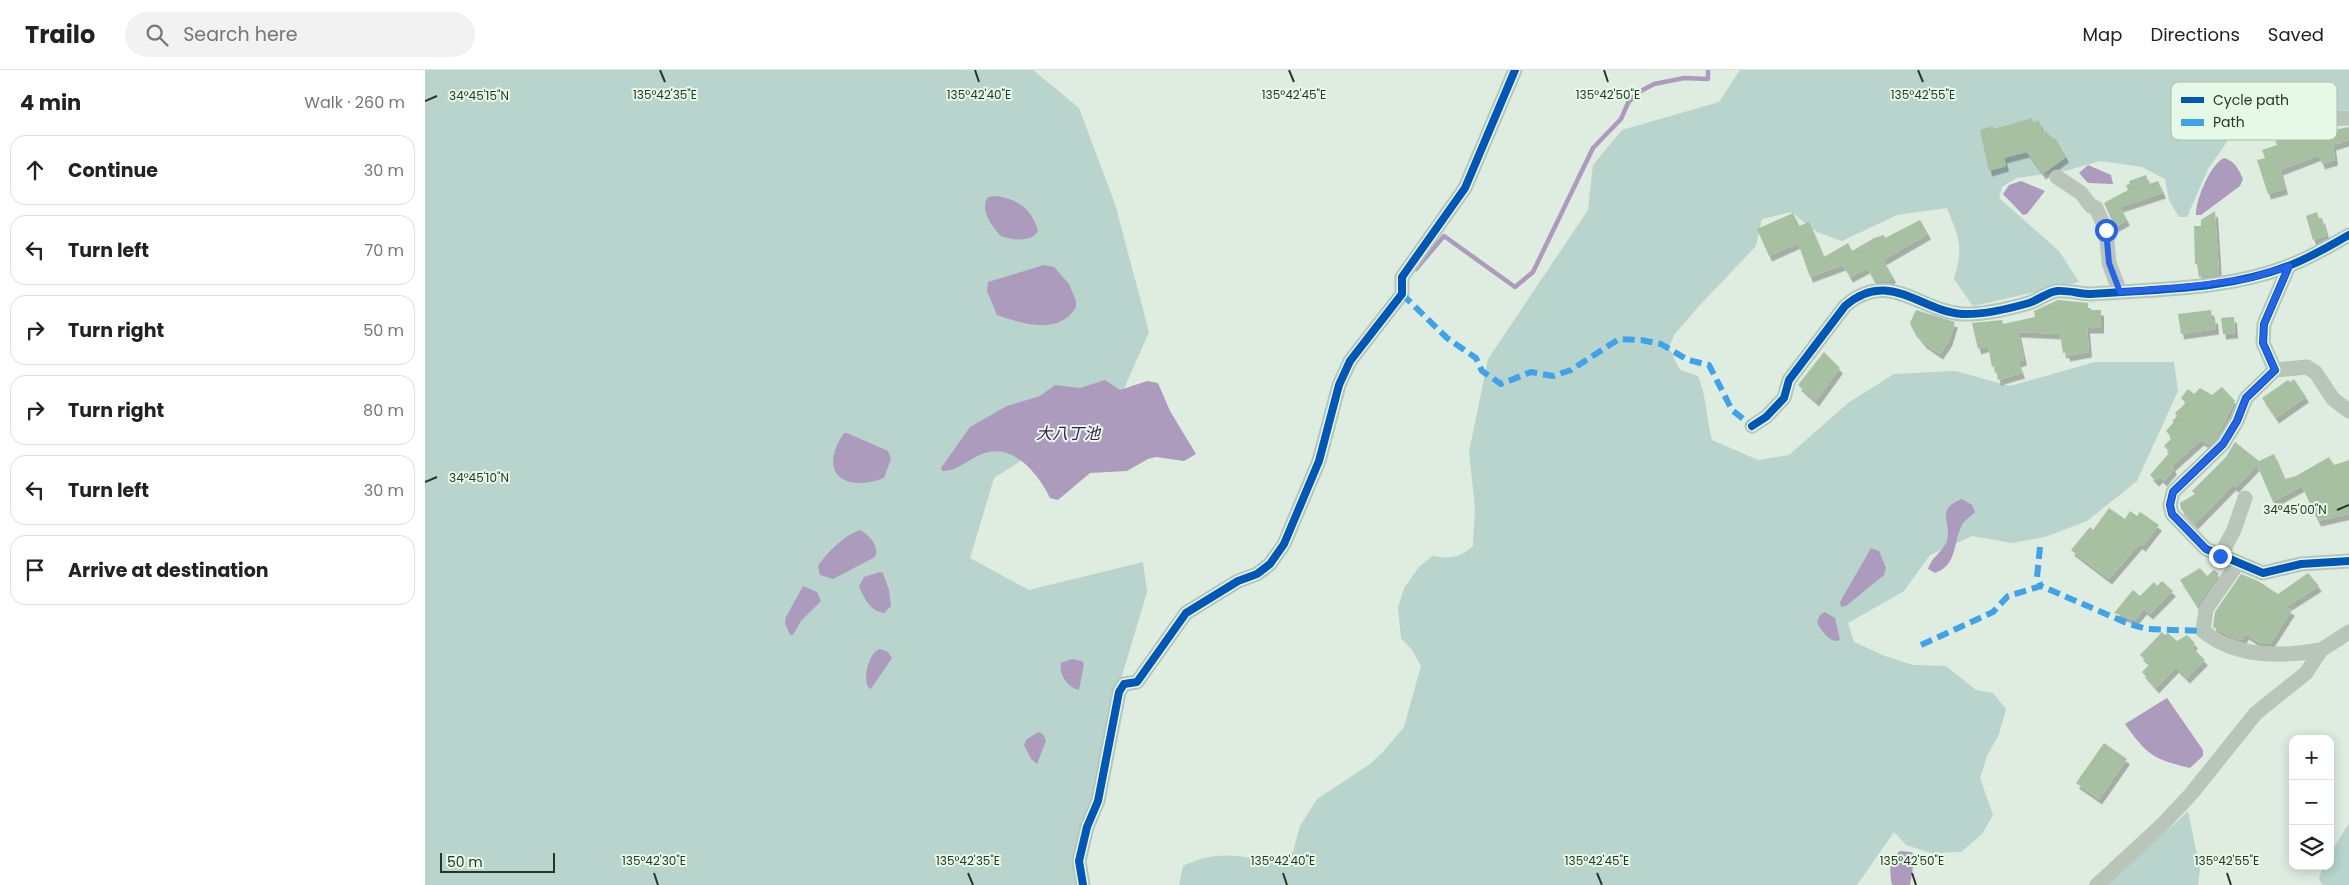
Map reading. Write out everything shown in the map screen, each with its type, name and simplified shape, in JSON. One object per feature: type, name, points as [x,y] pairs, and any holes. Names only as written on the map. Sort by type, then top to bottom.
[{"type":"street","points":[[1083,885],[1079,861],[1087,826],[1098,801],[1119,692],[1124,684],[1137,682],[1187,613],[1238,581],[1257,574],[1270,564],[1284,544],[1319,462],[1339,384],[1350,361],[1402,294],[1402,277],[1465,188],[1515,70]]},
{"type":"street","points":[[2057,177],[2081,192],[2091,206],[2096,208],[2106,230],[2109,263],[2120,292]]},
{"type":"street","points":[[1753,426],[1766,418],[1784,398],[1789,380],[1845,306],[1853,298],[1873,291],[1900,292],[1932,306],[1961,314],[1997,310],[2029,303],[2056,291],[2087,294],[2120,292],[2185,287],[2247,279],[2289,266],[2349,235]]},
{"type":"street","points":[[2275,370],[2263,343],[2264,324],[2289,266]]},
{"type":"street","points":[[2349,411],[2333,399],[2316,373],[2307,367],[2275,370],[2246,398],[2237,421],[2223,444],[2173,492],[2170,506],[2172,514],[2206,549],[2263,573],[2301,564],[2349,561]]},
{"type":"street","points":[[2220,556],[2234,530],[2245,498]]},
{"type":"street","points":[[2238,564],[2206,609],[2203,631],[2216,642],[2260,654],[2293,655],[2321,650],[2349,632]]},
{"type":"street","points":[[2097,885],[2191,794],[2256,712],[2306,673],[2321,650]]},
{"type":"shaded area","points":[[425,70],[1033,70],[1079,108],[1115,204],[1149,332],[1120,398],[994,478],[970,558],[1029,590],[1143,562],[1147,592],[1121,679],[1079,885],[425,885]]},
{"type":"shaded area","points":[[1740,70],[2349,70],[2349,110],[2337,111],[2337,82],[2171,82],[2171,140],[2228,140],[2208,169],[2187,217],[2179,217],[2169,200],[2165,179],[2142,167],[2100,161],[2061,172],[2016,178],[2002,187],[1999,198],[2059,251],[2079,282],[1973,306],[1954,279],[1959,258],[1959,242],[1947,208],[1897,215],[1842,241],[1817,232],[1791,212],[1762,219],[1756,246],[1674,335],[1669,348],[1680,370],[1698,376],[1712,440],[1758,460],[1789,455],[1848,403],[1894,374],[1955,371],[2010,386],[2095,362],[2174,362],[2178,391],[2137,481],[2087,521],[2045,537],[2012,543],[1972,536],[1930,555],[1904,591],[1848,623],[1854,642],[1885,656],[1913,665],[1946,666],[1976,690],[1993,693],[2006,709],[1999,734],[1987,756],[1980,778],[1993,815],[1982,834],[1961,852],[1931,853],[1906,845],[1894,832],[1857,885],[1179,885],[1183,866],[1195,861],[1217,856],[1239,856],[1274,863],[1293,852],[1300,826],[1317,799],[1370,764],[1404,727],[1421,666],[1412,650],[1401,638],[1398,608],[1404,588],[1419,567],[1432,556],[1454,557],[1473,546],[1475,507],[1469,452],[1488,359],[1588,210],[1593,165],[1622,130],[1719,102]]},
{"type":"shaded area","points":[[2188,811],[2200,870],[2198,885],[2106,885],[2168,830]]},
{"type":"shaded area","points":[[2349,823],[2349,885],[2322,885],[2319,879],[2322,870],[2334,870],[2334,847]]},
{"type":"water","points":[[2224,158],[2231,161],[2238,169],[2243,179],[2240,186],[2201,215],[2196,215],[2198,201],[2205,183],[2214,167]]},
{"type":"water","points":[[2088,165],[2111,175],[2113,184],[2088,183],[2079,173]]},
{"type":"water","points":[[2021,181],[2045,191],[2027,214],[2023,215],[2003,194],[2009,185]]},
{"type":"water","points":[[988,197],[1003,197],[1023,206],[1035,223],[1038,231],[1035,235],[1021,240],[1001,236],[988,218],[985,207]]},
{"type":"water","points":[[1044,265],[1054,267],[1069,284],[1076,301],[1076,307],[1069,316],[1060,322],[1040,325],[1018,322],[997,315],[987,291],[988,282]]},
{"type":"water","name":"大八丁池","points":[[1105,380],[1120,390],[1147,381],[1158,383],[1170,411],[1196,454],[1184,461],[1156,457],[1148,459],[1127,471],[1090,473],[1058,500],[1050,498],[1031,469],[1013,455],[1002,452],[980,455],[957,468],[942,471],[941,468],[970,427],[1007,406],[1040,396],[1055,385],[1080,388]]},
{"type":"water","points":[[844,433],[888,451],[891,459],[884,478],[857,483],[847,481],[839,476],[834,469],[833,459],[836,447]]},
{"type":"water","points":[[1962,499],[1972,505],[1975,512],[1962,525],[1951,560],[1935,573],[1928,569],[1931,562],[1946,543],[1948,530],[1946,513],[1953,503]]},
{"type":"water","points":[[860,530],[875,545],[875,557],[833,579],[820,575],[818,566],[826,555],[842,540]]},
{"type":"water","points":[[1871,548],[1879,551],[1886,568],[1884,575],[1846,606],[1841,607],[1840,602]]},
{"type":"water","points":[[880,572],[883,573],[889,590],[891,606],[884,613],[871,607],[859,586],[864,577]]},
{"type":"water","points":[[803,586],[817,592],[821,601],[801,621],[793,635],[790,635],[785,623],[786,617]]},
{"type":"water","points":[[1825,612],[1835,618],[1840,640],[1835,641],[1829,638],[1817,622],[1820,615]]},
{"type":"water","points":[[880,649],[888,652],[892,658],[871,689],[868,687],[866,677],[868,665],[876,651]]},
{"type":"water","points":[[1072,659],[1082,661],[1084,664],[1079,690],[1065,680],[1061,672],[1061,663]]},
{"type":"water","points":[[2167,698],[2203,750],[2203,756],[2190,768],[2167,762],[2152,754],[2139,743],[2125,724]]},
{"type":"water","points":[[1038,732],[1043,734],[1046,741],[1037,764],[1031,759],[1024,745],[1026,740]]},
{"type":"water","points":[[1900,851],[1911,852],[1915,855],[1910,885],[1892,885],[1891,866],[1896,854]]},
{"type":"building","points":[[2032,118],[2033,122],[2039,121],[2043,133],[2046,131],[2053,139],[2055,138],[2066,157],[2043,174],[2027,152],[2004,158],[2006,166],[1989,171],[1980,130],[1993,126],[1994,129]]},
{"type":"building","points":[[2349,127],[2349,140],[2333,145],[2335,160],[2322,164],[2319,155],[2280,170],[2285,189],[2268,194],[2257,160],[2265,158],[2262,150],[2277,145],[2275,141],[2278,140],[2337,140],[2337,129]]},
{"type":"building","points":[[2146,175],[2149,184],[2158,181],[2163,193],[2120,207],[2127,220],[2115,227],[2104,203],[2128,190],[2126,185],[2130,184],[2129,181]]},
{"type":"building","points":[[2215,211],[2219,274],[2199,277],[2197,264],[2195,264],[2194,226],[2201,226],[2201,220]]},
{"type":"building","points":[[2317,212],[2319,219],[2322,218],[2327,236],[2313,240],[2306,216]]},
{"type":"building","points":[[1793,213],[1799,226],[1809,222],[1824,257],[1848,243],[1852,251],[1874,238],[1884,235],[1885,238],[1920,220],[1928,234],[1883,260],[1893,277],[1888,282],[1875,282],[1867,268],[1850,277],[1843,265],[1810,277],[1798,243],[1769,256],[1757,229]]},
{"type":"building","points":[[2058,300],[2088,303],[2088,310],[2101,310],[2101,328],[2087,328],[2089,352],[2067,356],[2066,352],[2063,353],[2060,334],[2018,332],[2024,360],[2018,362],[2022,373],[1998,380],[1995,366],[1992,367],[1988,346],[1978,349],[1972,323],[2002,320],[2003,324],[2035,317],[2034,311]]},
{"type":"building","points":[[1916,310],[1955,322],[1949,341],[1940,354],[1924,343],[1913,330],[1910,323]]},
{"type":"building","points":[[2211,310],[2212,318],[2215,318],[2216,329],[2181,334],[2178,314]]},
{"type":"building","points":[[2234,317],[2235,333],[2223,334],[2221,318]]},
{"type":"building","points":[[1824,352],[1840,368],[1816,401],[1798,385]]},
{"type":"building","points":[[2294,379],[2306,397],[2276,418],[2262,398],[2288,380],[2290,382]]},
{"type":"building","points":[[2222,387],[2235,401],[2216,438],[2209,445],[2201,440],[2172,466],[2174,469],[2164,481],[2160,477],[2156,481],[2150,475],[2170,452],[2164,446],[2172,438],[2166,431],[2177,416],[2175,413],[2186,403],[2181,398],[2188,389],[2194,394],[2200,388],[2212,395]]},
{"type":"building","points":[[2235,442],[2259,461],[2274,454],[2285,479],[2296,476],[2329,457],[2334,465],[2349,460],[2349,514],[2318,521],[2302,486],[2273,502],[2257,465],[2236,487],[2233,485],[2195,524],[2181,509],[2180,503],[2195,494],[2192,491],[2226,457]]},
{"type":"building","points":[[2109,508],[2125,519],[2130,511],[2137,516],[2140,512],[2159,525],[2143,546],[2139,544],[2109,579],[2071,550],[2090,527],[2093,530]]},
{"type":"building","points":[[2200,568],[2207,576],[2214,570],[2219,574],[2197,606],[2180,580]]},
{"type":"building","points":[[2308,573],[2319,586],[2286,607],[2292,610],[2270,644],[2261,644],[2246,634],[2242,640],[2233,638],[2213,627],[2215,612],[2241,574],[2258,581],[2278,594]]},
{"type":"building","points":[[2162,581],[2173,591],[2150,614],[2144,609],[2135,620],[2114,613],[2133,590],[2140,596],[2154,582],[2157,586]]},
{"type":"building","points":[[2162,632],[2165,635],[2168,633],[2177,641],[2187,635],[2195,643],[2192,647],[2205,660],[2187,678],[2176,667],[2156,688],[2142,672],[2150,664],[2140,655]]},
{"type":"building","points":[[2104,743],[2127,759],[2099,799],[2076,783]]},
{"type":"waterway","points":[[1416,269],[1444,236],[1515,287],[1533,272],[1593,148],[1621,119],[1628,103],[1637,93],[1654,84],[1684,78],[1708,79],[1708,70]]},
{"type":"marked path","points":[[1402,294],[1447,338],[1476,358],[1482,371],[1501,384],[1531,372],[1553,376],[1571,370],[1619,339],[1641,340],[1661,344],[1688,360],[1709,365],[1732,410],[1752,426]]},
{"type":"marked path","points":[[2040,547],[2037,577],[2041,586]]},
{"type":"marked path","points":[[1921,645],[1993,612],[2008,596],[2041,586],[2129,624],[2147,629],[2203,631]]},
{"type":"cycle path","points":[[1083,885],[1079,861],[1087,827],[1098,801],[1119,692],[1124,684],[1137,682],[1186,613],[1238,581],[1257,574],[1270,564],[1284,544],[1319,461],[1339,385],[1350,361],[1402,294],[1402,277],[1465,188],[1515,70]]},
{"type":"cycle path","points":[[1752,426],[1766,417],[1784,398],[1789,380],[1845,306],[1861,295],[1876,291],[1890,291],[1947,311],[1962,314],[1987,313],[2029,303],[2057,291],[2091,294],[2191,287],[2241,280],[2296,263],[2349,235]]},
{"type":"cycle path","points":[[2289,266],[2264,324],[2263,343],[2275,370],[2246,398],[2237,421],[2223,444],[2173,492],[2170,505],[2172,514],[2206,549],[2263,573],[2301,564],[2349,561]]},
{"type":"route","points":[[2106,230],[2109,263],[2120,292],[2185,287],[2247,279],[2289,266],[2264,324],[2263,343],[2275,370],[2246,398],[2237,421],[2223,444],[2173,492],[2170,506],[2172,514],[2206,549],[2220,556]]}]
